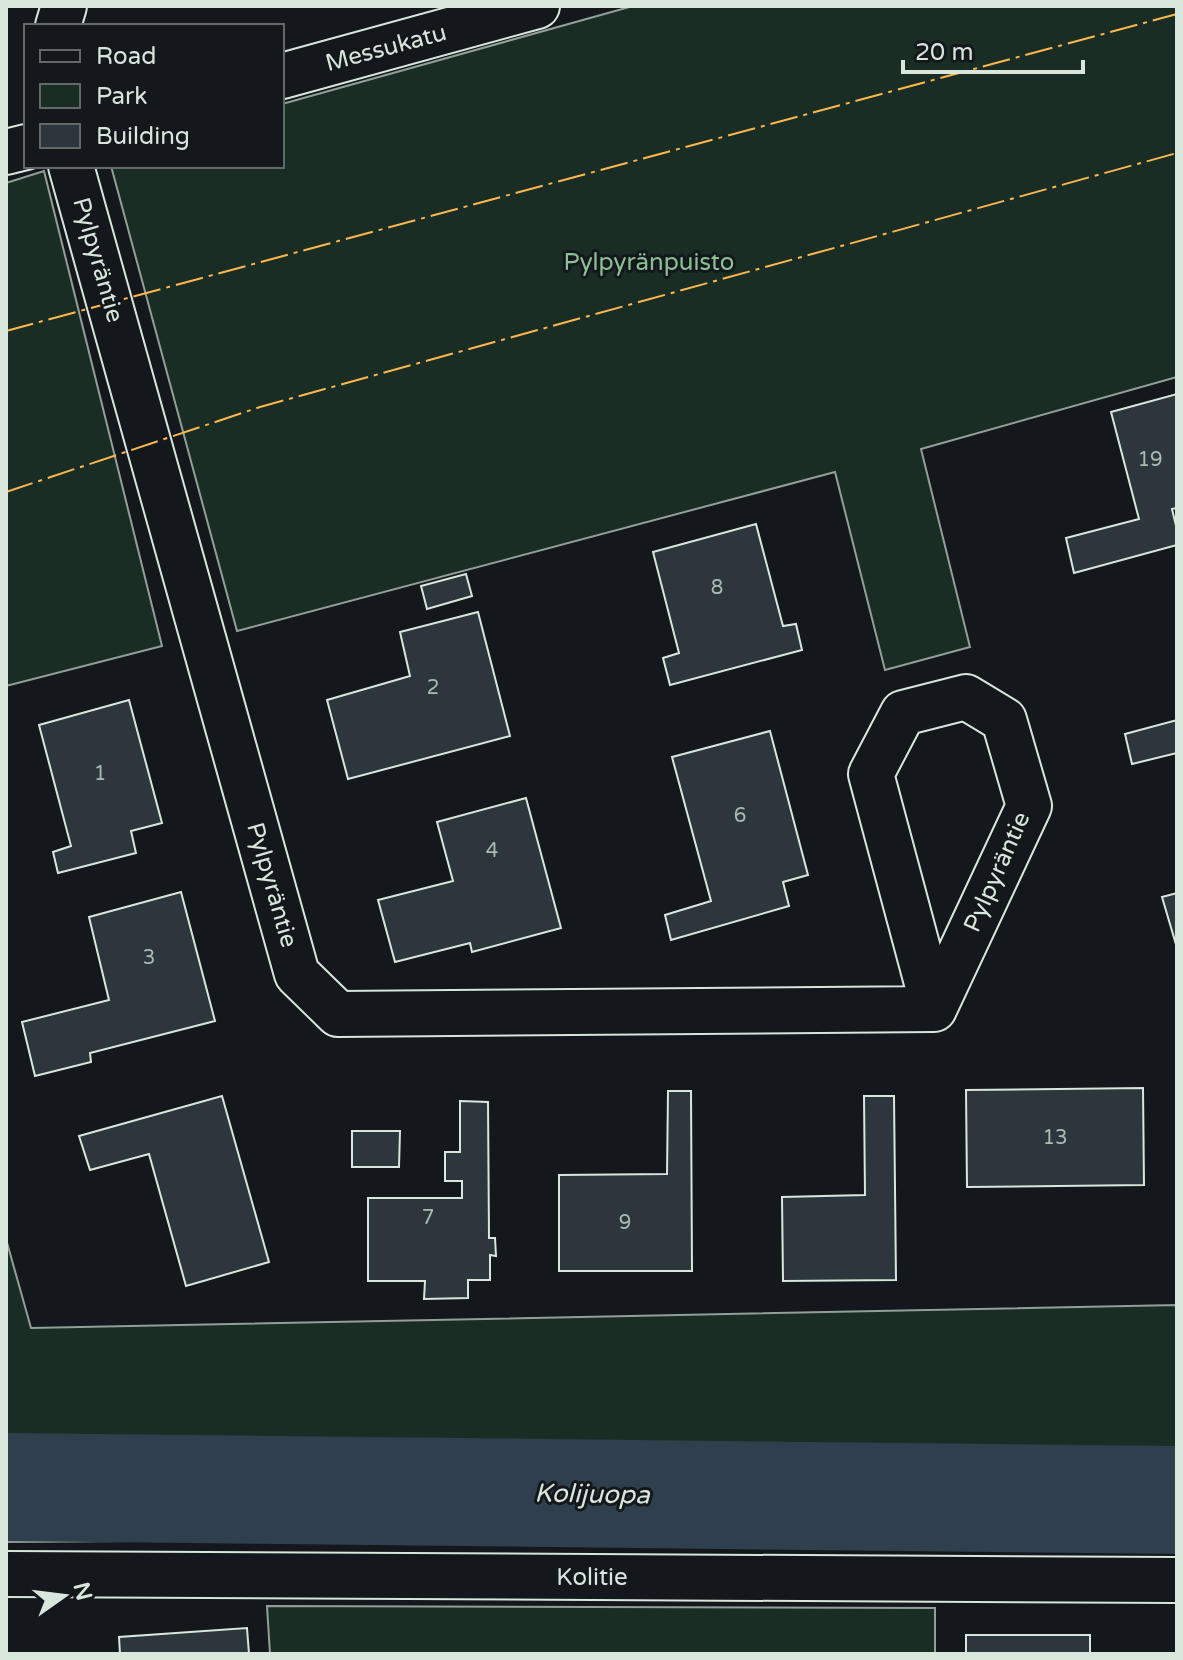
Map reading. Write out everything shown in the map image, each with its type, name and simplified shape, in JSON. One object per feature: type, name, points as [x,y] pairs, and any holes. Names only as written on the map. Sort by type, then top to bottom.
[{"type":"street","name":"Messukatu","points":[[284,75],[537,6]]},
{"type":"street","name":"Pylpyräntie","points":[[72,168],[297,974],[338,1014],[934,1009]]},
{"type":"street","name":"Pylpyräntie","points":[[966,697],[1004,720],[1029,806],[934,1009],[871,774],[903,713],[966,697]]},
{"type":"street","name":"Kolitie","points":[[6,1574],[1177,1580]]},
{"type":"green space","name":"Pylpyränpuisto","points":[[633,6],[1177,6],[1177,377],[921,449],[970,647],[885,670],[835,472],[237,631],[112,168],[284,168],[284,103]]},
{"type":"green space","points":[[44,171],[162,646],[6,686],[6,183]]},
{"type":"green space","points":[[6,1239],[31,1328],[1177,1305],[1177,1541],[740,1536],[6,1542]]},
{"type":"green space","points":[[267,1606],[935,1608],[935,1654],[270,1654]]},
{"type":"building","points":[[1177,394],[1177,508],[1172,509],[1177,545],[1074,573],[1066,538],[1139,519],[1111,412]]},
{"type":"building","points":[[756,524],[783,626],[796,624],[802,650],[670,685],[663,658],[679,653],[653,552]]},
{"type":"building","points":[[466,574],[472,596],[427,609],[421,586]]},
{"type":"building","points":[[478,612],[510,736],[348,779],[327,700],[410,676],[400,632]]},
{"type":"building","points":[[129,700],[162,823],[131,831],[136,853],[58,873],[53,852],[71,846],[39,725]]},
{"type":"building","points":[[1177,720],[1177,753],[1132,764],[1125,734]]},
{"type":"building","points":[[770,731],[808,875],[783,882],[789,906],[671,940],[665,915],[711,901],[672,757]]},
{"type":"building","points":[[526,798],[561,928],[472,952],[470,943],[395,962],[378,900],[453,881],[437,822]]},
{"type":"building","points":[[181,892],[215,1021],[90,1053],[91,1062],[35,1076],[22,1022],[109,1000],[89,917]]},
{"type":"building","points":[[1177,893],[1177,948],[1162,897]]},
{"type":"building","points":[[1143,1088],[1144,1185],[967,1187],[966,1090]]},
{"type":"building","points":[[668,1091],[691,1091],[692,1271],[559,1271],[559,1175],[667,1174]]},
{"type":"building","points":[[222,1096],[269,1262],[186,1286],[149,1154],[90,1170],[79,1136]]},
{"type":"building","points":[[864,1096],[894,1096],[896,1280],[783,1281],[782,1197],[865,1195]]},
{"type":"building","points":[[460,1101],[488,1102],[489,1238],[495,1238],[496,1256],[490,1255],[490,1280],[468,1280],[468,1298],[424,1299],[425,1281],[368,1281],[368,1198],[462,1198],[462,1181],[445,1181],[445,1152],[460,1152]]},
{"type":"building","points":[[352,1131],[400,1131],[399,1167],[352,1167]]},
{"type":"building","points":[[247,1628],[249,1654],[120,1654],[119,1637]]},
{"type":"building","points":[[966,1635],[1090,1635],[1090,1654],[966,1654]]},
{"type":"waterway","name":"Kolijuopa","points":[[6,1487],[1177,1500]]},
{"type":"power","points":[[6,331],[1177,14]]},
{"type":"power","points":[[6,492],[260,407],[1177,153]]}]
